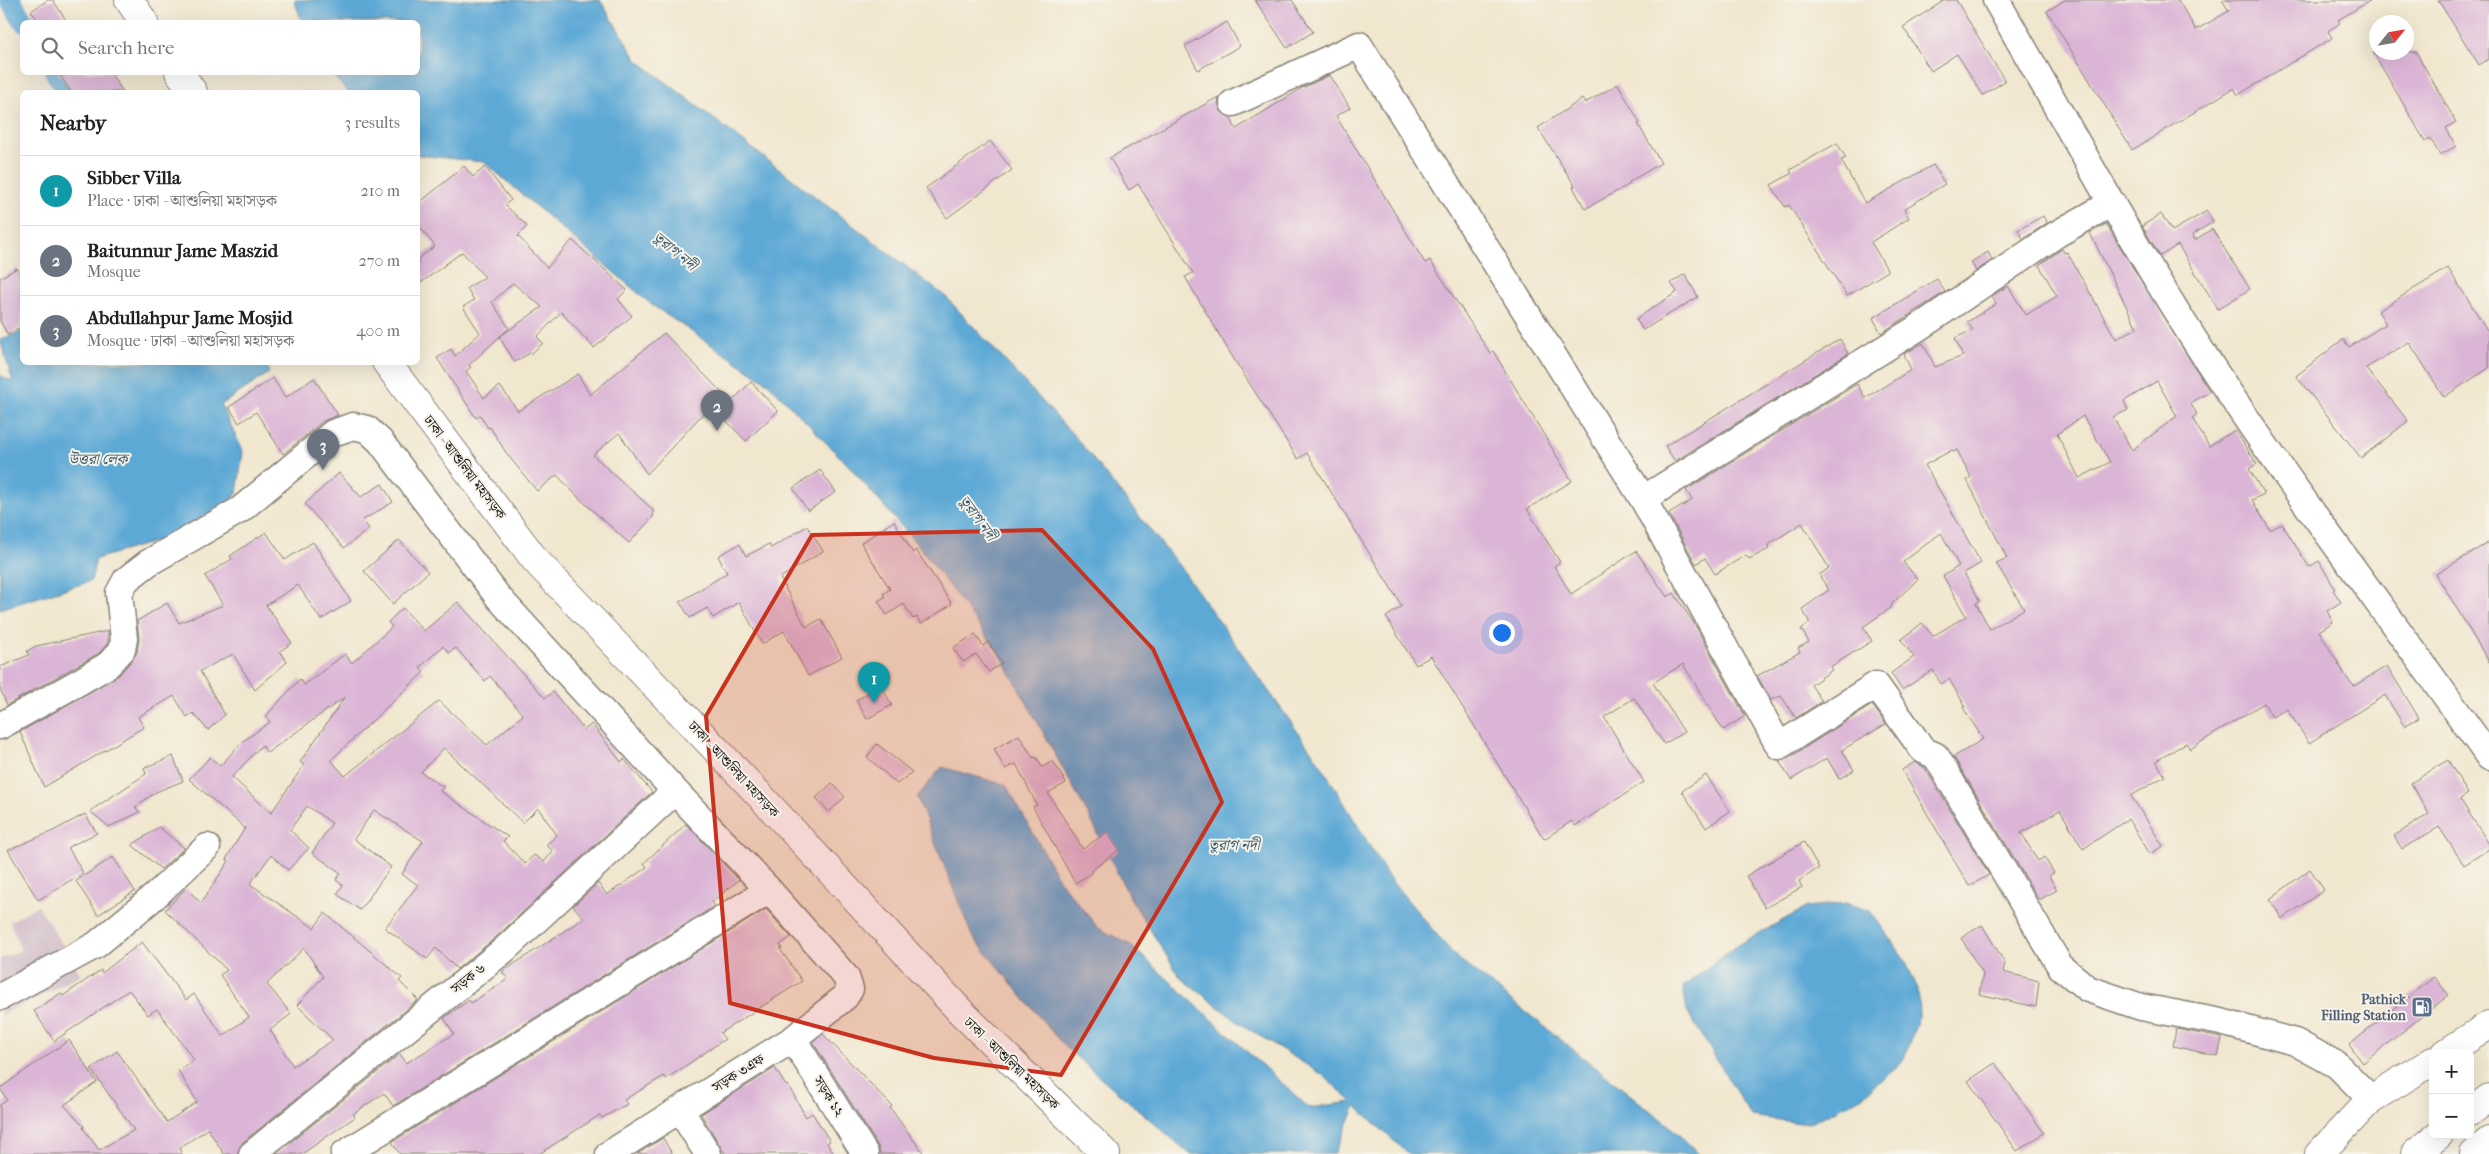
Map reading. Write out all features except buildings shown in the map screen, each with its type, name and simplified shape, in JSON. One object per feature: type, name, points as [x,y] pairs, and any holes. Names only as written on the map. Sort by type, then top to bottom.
[{"type":"highway","points":[[128,0],[143,20]]},
{"type":"highway","points":[[181,75],[192,90]]},
{"type":"highway","name":"ঢাকা - আশুলিয়া মহাসড়ক","points":[[388,365],[536,561],[752,787],[961,1012],[1106,1154]]},
{"type":"highway","points":[[2452,1049],[2489,1025]]},
{"type":"highway","points":[[2319,1154],[2371,1099],[2429,1063]]},
{"type":"highway","points":[[2474,1109],[2489,1098]]},
{"type":"highway","points":[[2415,1154],[2434,1139]]},
{"type":"highway","points":[[2474,1154],[2489,1141]]},
{"type":"street","points":[[1996,0],[2112,203],[2183,322],[2282,471],[2489,757]]},
{"type":"street","points":[[1233,103],[1359,45],[1643,499],[1780,746],[1876,685],[1923,750],[1936,756],[2060,966],[2088,989],[2141,1007],[2221,1022],[2295,1042],[2337,1065],[2371,1099]]},
{"type":"street","points":[[1643,499],[1924,324],[2057,234],[2112,203]]},
{"type":"street","points":[[0,726],[108,665],[122,650],[124,639],[119,593],[126,580],[148,563],[240,510],[333,433],[353,426],[368,429],[380,441],[498,598],[675,791],[770,890],[344,1154]]},
{"type":"street","name":"সড়ক ৬","points":[[252,1154],[504,950],[675,791]]},
{"type":"street","points":[[0,997],[96,945],[155,896],[207,847]]},
{"type":"street","name":"সড়ক ৩এফ","points":[[609,1154],[793,1039],[845,997],[850,989],[846,978],[770,890]]},
{"type":"street","name":"সড়ক ১২","points":[[793,1039],[865,1154]]},
{"type":"street","points":[[680,1110],[708,1154]]},
{"type":"highlighted area","points":[[1042,530],[1153,649],[1222,802],[1061,1075],[934,1058],[730,1003],[706,716],[812,535]]},
{"type":"shaded area","points":[[38,905],[81,975],[0,1016],[0,959],[21,950],[10,922]]},
{"type":"water","name":"তুরাগ নদী","points":[[294,0],[600,0],[637,60],[946,297],[1077,439],[1184,572],[1322,766],[1389,878],[1454,955],[1672,1128],[1699,1154],[1408,1154],[1356,1106],[1334,1154],[1190,1154],[1063,1045],[972,936],[917,797],[942,767],[1006,785],[1060,881],[1098,928],[1129,944],[1309,1108],[1352,1102],[1323,1075],[1239,1023],[1180,977],[1129,896],[1089,816],[1000,654],[922,550],[849,466],[768,383],[652,305],[484,162],[420,155],[420,90],[346,90],[333,75],[420,75],[420,20],[301,20]]},
{"type":"water","name":"উত্তরা লেক","points":[[20,332],[20,365],[267,365],[269,373],[221,405],[243,451],[237,493],[220,517],[171,537],[96,559],[91,581],[0,609],[0,375],[13,382],[0,340]]},
{"type":"water","points":[[1846,903],[1870,911],[1904,958],[1918,989],[1919,1016],[1903,1061],[1859,1099],[1808,1124],[1751,1116],[1687,1011],[1683,987],[1736,946],[1807,907]]},
{"type":"waterway","points":[[10,0],[23,20]]},
{"type":"waterway","points":[[57,75],[67,90]]},
{"type":"place","name":"Baitunnur Jame Maszid","points":[[717,431]]},
{"type":"place","name":"Abdullahpur Jame Mosjid","points":[[323,470]]},
{"type":"place","name":"Sibber Villa","points":[[874,703]]},
{"type":"place","name":"Pathick Filling Station","points":[[2422,1007]]}]
